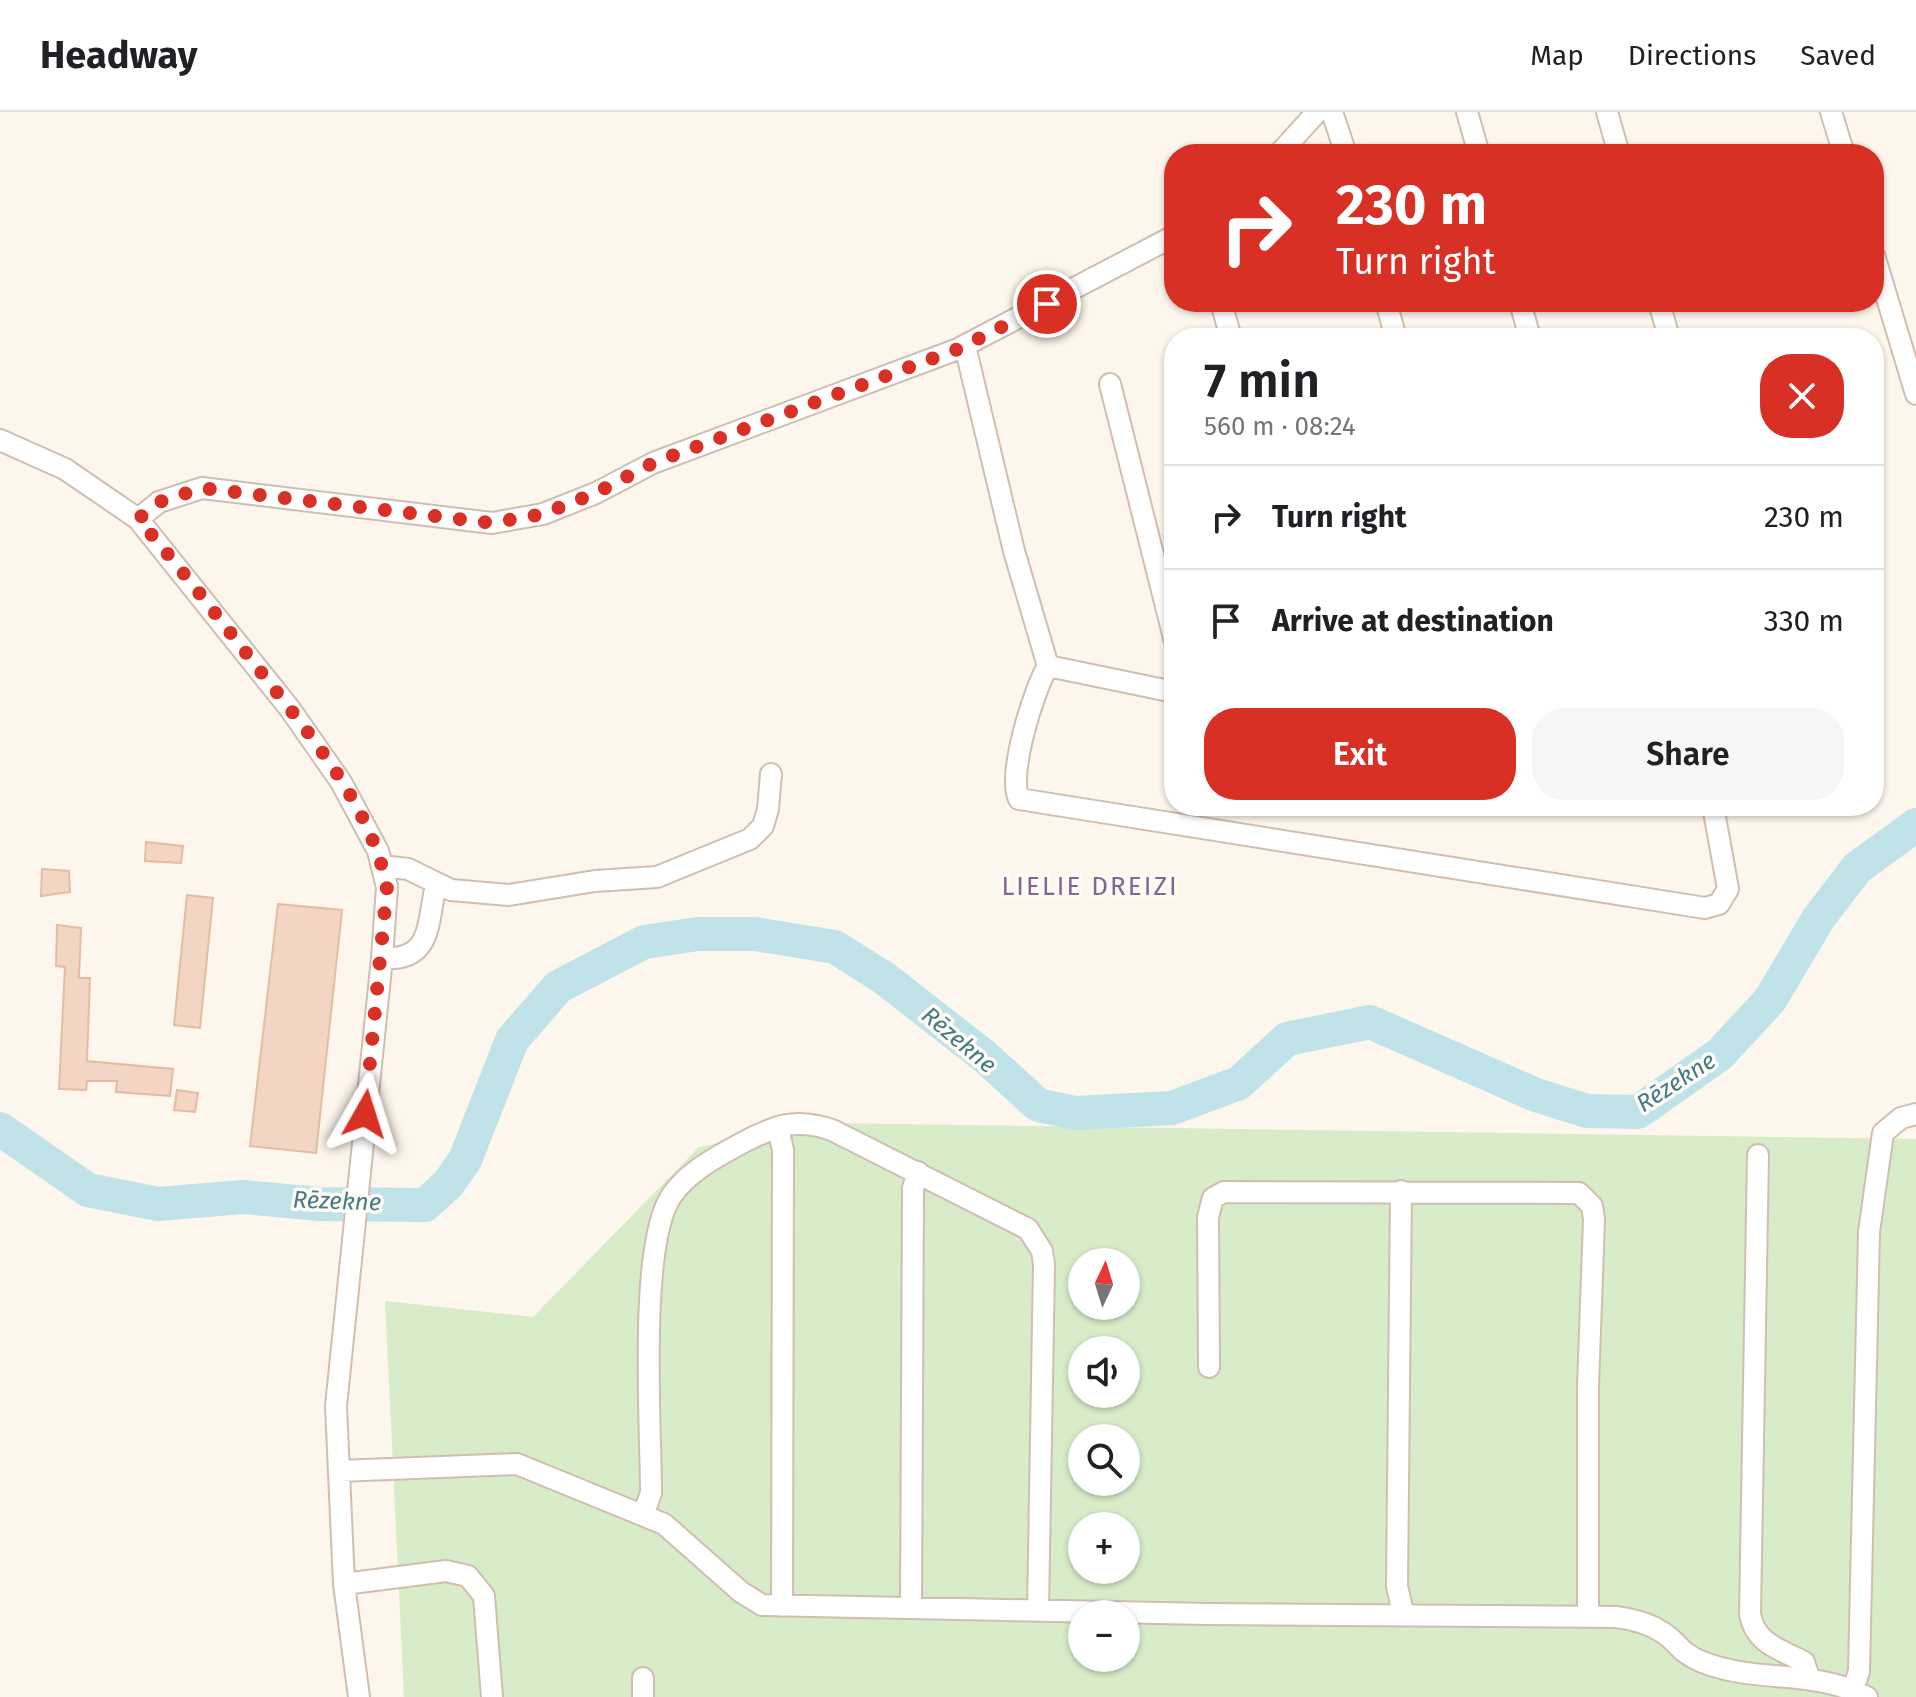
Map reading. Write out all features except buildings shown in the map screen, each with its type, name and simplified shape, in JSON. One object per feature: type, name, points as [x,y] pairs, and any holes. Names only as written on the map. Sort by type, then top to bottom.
[{"type":"street","points":[[1288,144],[1317,112]]},
{"type":"street","points":[[1332,112],[1343,144]]},
{"type":"street","points":[[1467,112],[1476,144]]},
{"type":"street","points":[[1607,112],[1616,144]]},
{"type":"street","points":[[1831,112],[1841,144]]},
{"type":"street","points":[[138,519],[159,502],[202,488],[492,523],[543,514],[596,493],[653,463],[965,346],[1164,241]]},
{"type":"street","points":[[1884,288],[1916,394]]},
{"type":"street","points":[[965,346],[1014,551],[1048,666],[1037,686],[1019,760],[1015,793],[1019,799],[1705,908],[1719,904],[1728,889],[1715,816]]},
{"type":"street","points":[[1110,384],[1164,598]]},
{"type":"street","points":[[0,440],[65,469],[138,519],[290,709],[360,813],[382,866],[387,887],[382,958],[336,1406],[344,1584],[359,1697]]},
{"type":"street","points":[[1048,666],[1164,687]]},
{"type":"street","points":[[382,866],[408,869],[451,890],[509,895],[595,881],[657,877],[750,839],[765,818],[771,774]]},
{"type":"street","points":[[382,958],[400,959],[419,946],[432,919],[436,885]]},
{"type":"street","points":[[339,1471],[517,1464],[664,1524],[741,1592],[762,1605],[1588,1616],[1638,1620],[1665,1633],[1681,1652],[1727,1671],[1809,1677],[1860,1693],[1869,1232],[1883,1133],[1901,1118],[1916,1114]]},
{"type":"street","points":[[643,1515],[651,1493],[651,1265],[663,1213],[671,1196],[690,1176],[721,1154],[778,1128],[808,1121],[918,1172],[1028,1229],[1042,1251],[1038,1611]]},
{"type":"street","points":[[778,1128],[783,1150],[782,1606]]},
{"type":"street","points":[[1758,1155],[1750,1614],[1755,1633],[1763,1641],[1804,1662],[1809,1677]]},
{"type":"street","points":[[911,1608],[913,1188],[918,1172]]},
{"type":"street","points":[[1209,1367],[1208,1217],[1213,1198],[1242,1190],[1579,1193],[1592,1206],[1588,1616]]},
{"type":"street","points":[[1401,1191],[1397,1586],[1403,1613]]},
{"type":"street","points":[[344,1584],[446,1571],[468,1576],[478,1584],[487,1611],[492,1697]]},
{"type":"green space","points":[[828,1123],[1916,1139],[1916,1697],[404,1697],[385,1301],[533,1317],[699,1147]]},
{"type":"waterway","name":"Rēzekne","points":[[0,1129],[88,1190],[158,1204],[243,1197],[319,1204],[425,1205],[448,1184],[465,1160],[512,1040],[558,987],[644,942],[698,934],[755,934],[835,947],[884,978],[984,1056],[1038,1105],[1075,1113],[1172,1108],[1239,1083],[1287,1039],[1370,1022],[1536,1095],[1587,1111],[1638,1112],[1720,1054],[1770,1000],[1818,919],[1857,868],[1916,825]]},
{"type":"district","name":"LIELIE DREIZI","points":[[1090,886]]},
{"type":"route","points":[[365,1114],[387,887],[378,851],[341,782],[290,709],[138,519],[159,502],[202,488],[492,523],[543,514],[596,493],[653,463],[958,349],[1047,304]]}]
